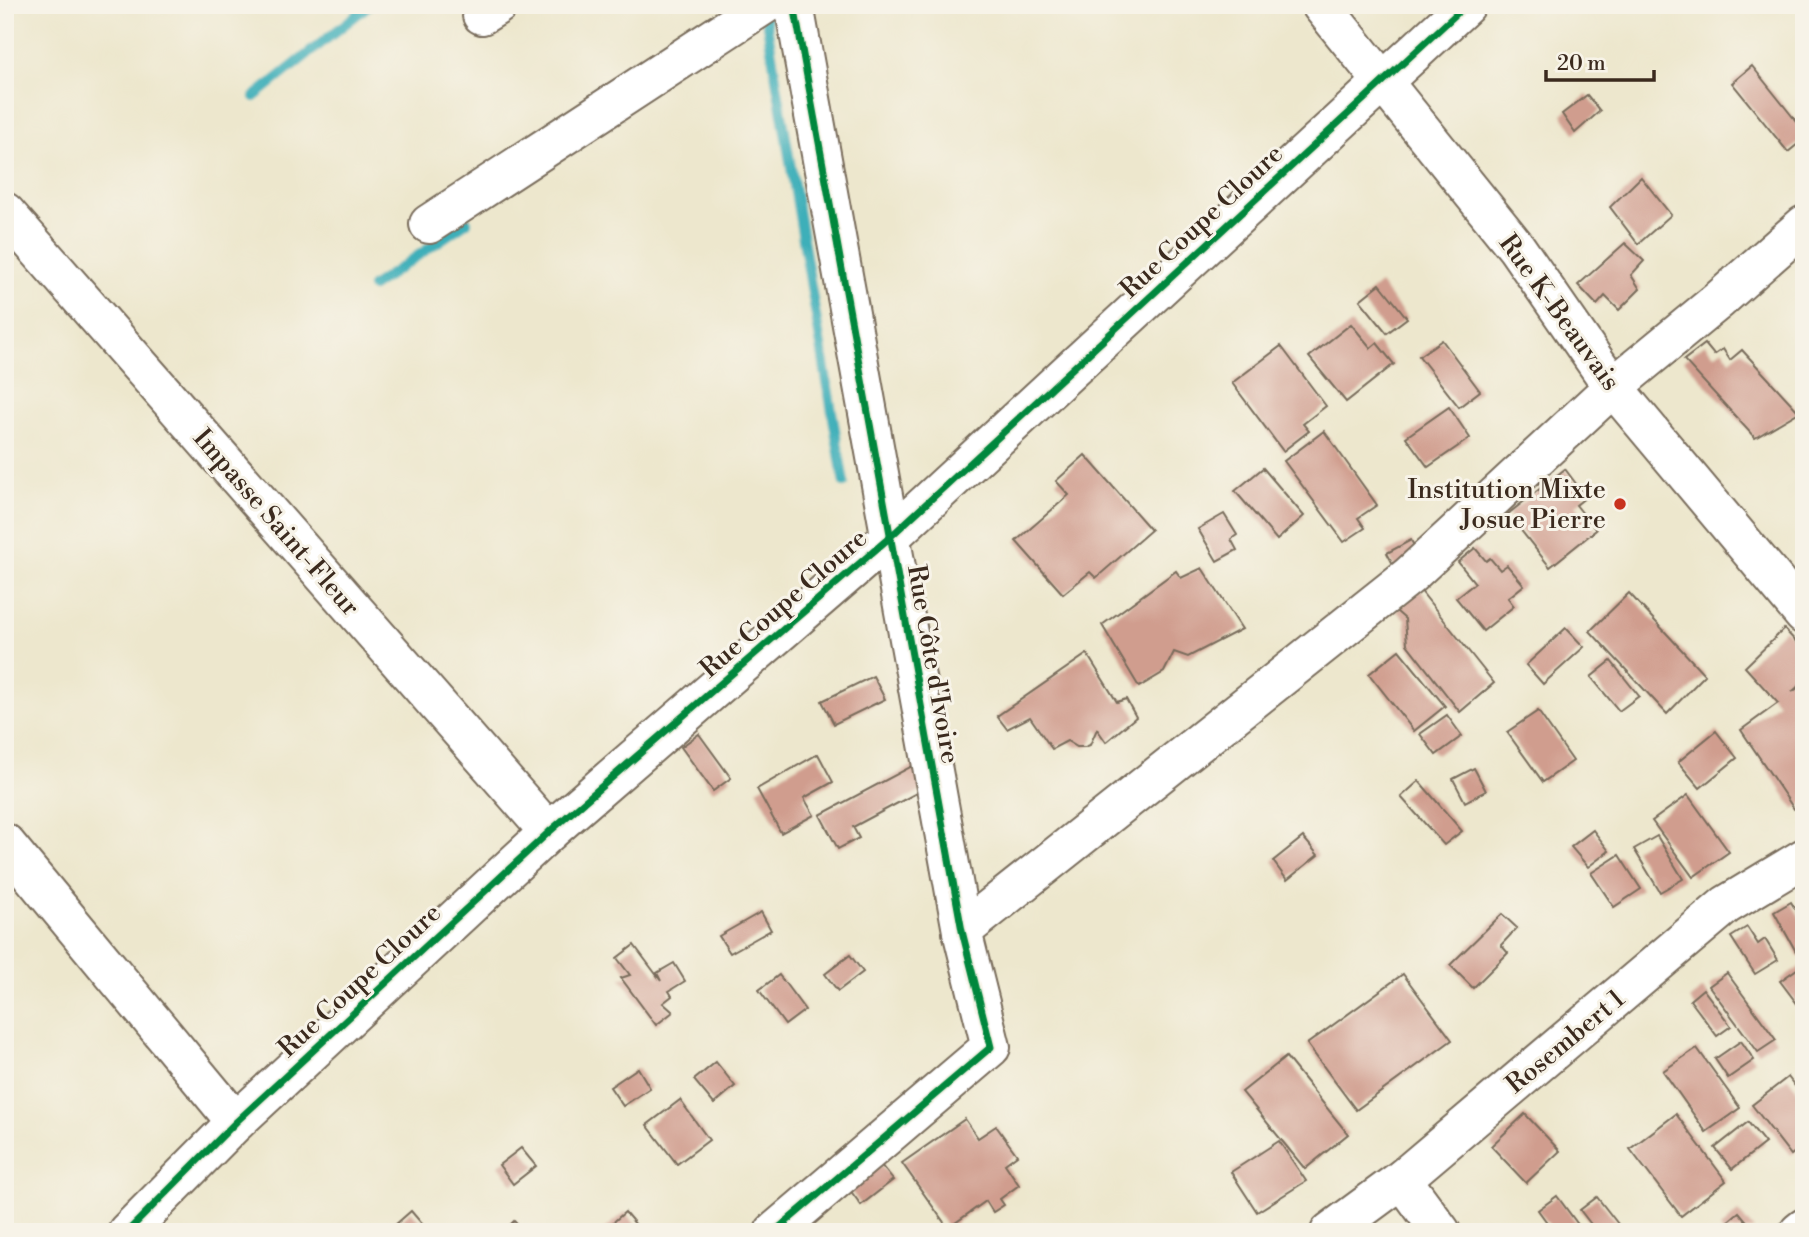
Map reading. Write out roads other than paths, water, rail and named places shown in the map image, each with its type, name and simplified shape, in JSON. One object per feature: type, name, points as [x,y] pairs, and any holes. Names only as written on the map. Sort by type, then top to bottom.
[{"type":"street","points":[[429,224],[764,5]]},
{"type":"street","name":"Rue Côte d'Ivoire","points":[[774,1232],[991,1047],[962,931],[794,5]]},
{"type":"street","name":"Rue K-Beauvais","points":[[1321,5],[1516,247],[1613,387],[1804,615]]},
{"type":"street","name":"Rue Coupe Cloure","points":[[127,1232],[236,1122],[549,832],[890,538],[1466,5]]},
{"type":"street","name":"Impasse Saint-Fleur","points":[[5,212],[549,832]]},
{"type":"street","points":[[962,931],[1409,576],[1613,387],[1719,300],[1804,225]]},
{"type":"street","points":[[5,844],[236,1122]]},
{"type":"street","name":"Rosembert 1","points":[[1330,1232],[1402,1179],[1726,905],[1804,858]]},
{"type":"street","points":[[1402,1179],[1441,1232]]},
{"type":"street","points":[[1799,1232],[1804,1228]]},
{"type":"waterway","points":[[254,97],[369,5]]},
{"type":"waterway","points":[[765,13],[844,483]]},
{"type":"waterway","points":[[372,287],[467,222]]},
{"type":"place","name":"Institution Mixte Josue Pierre","points":[[1620,504]]}]
